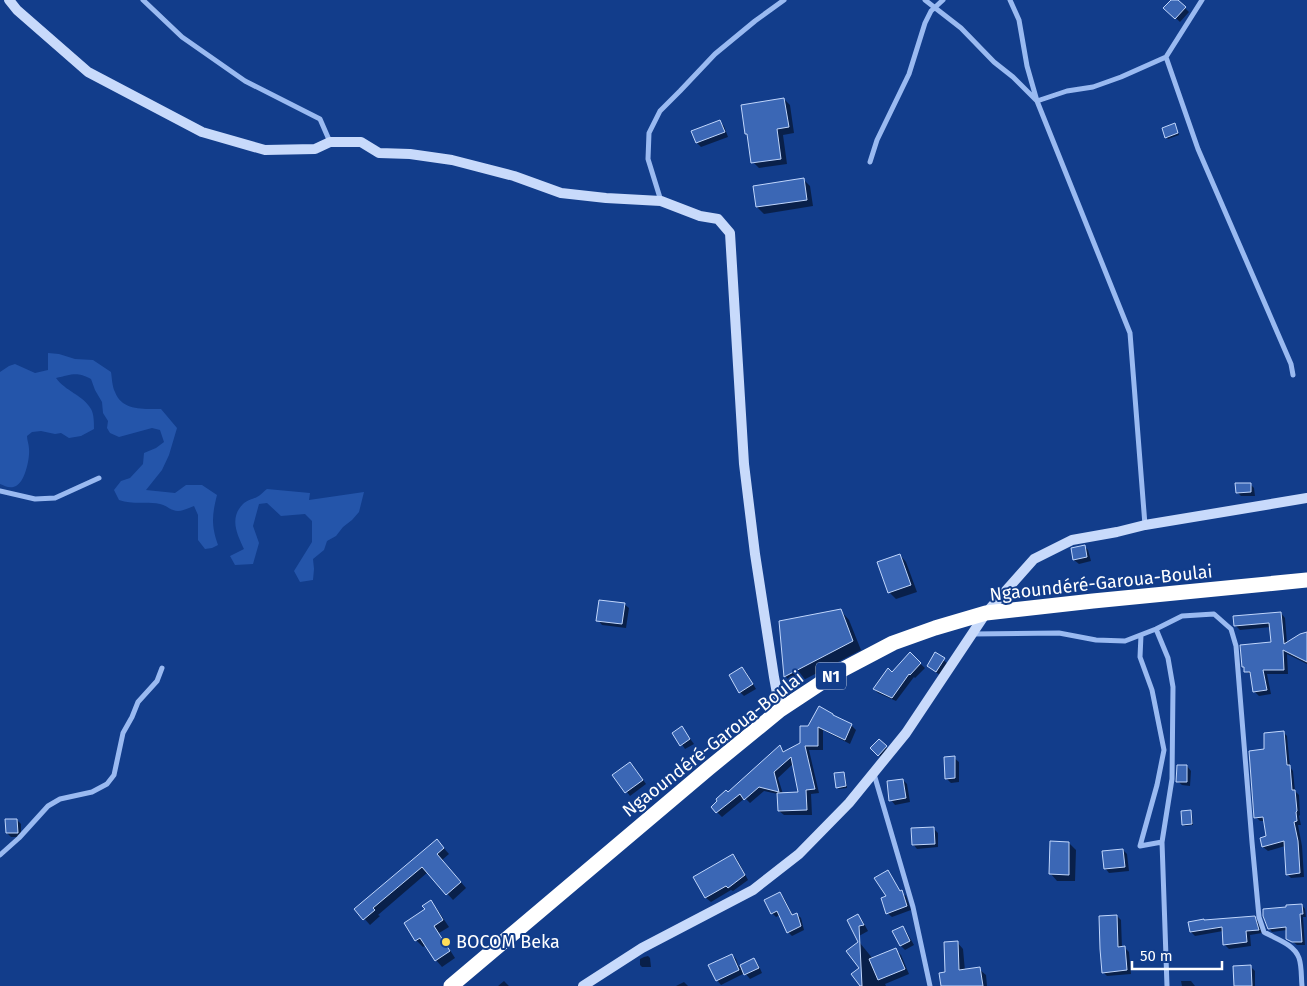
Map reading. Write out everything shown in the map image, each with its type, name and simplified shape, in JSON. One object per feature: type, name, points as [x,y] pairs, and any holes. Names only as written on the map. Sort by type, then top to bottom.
[{"type":"highway","name":"Ngaoundéré-Garoua-Boulai","points":[[452,986],[701,774],[780,710],[836,673],[893,643],[986,613],[1307,580]]},
{"type":"street","points":[[9,0],[17,10],[88,72],[202,132],[265,150],[315,149],[330,142],[361,142],[379,153],[410,154],[452,160],[514,176],[561,193],[661,201],[700,216],[718,219],[730,233],[744,464],[755,554],[780,710]]},
{"type":"street","points":[[143,0],[182,37],[245,81],[320,119],[330,142]]},
{"type":"street","points":[[661,201],[648,159],[649,133],[660,111],[715,54],[784,0]]},
{"type":"street","points":[[925,0],[961,28],[994,62],[1037,100]]},
{"type":"street","points":[[870,162],[877,140],[909,74],[925,23],[931,11],[943,0]]},
{"type":"street","points":[[1010,0],[1019,20],[1027,66],[1037,100],[1130,333],[1145,525]]},
{"type":"street","points":[[1037,100],[1121,78],[1166,57],[1202,0]]},
{"type":"street","points":[[1166,57],[1198,149],[1291,364],[1293,375]]},
{"type":"street","points":[[0,492],[35,499],[55,498],[98,478]]},
{"type":"street","points":[[583,986],[642,948],[753,890],[799,854],[849,803],[906,732],[986,613],[1034,559],[1072,540],[1145,525],[1307,498]]},
{"type":"street","points":[[971,634],[1059,633],[1096,640],[1125,642],[1182,616],[1214,614],[1231,629],[1236,646],[1259,917],[1264,932],[1287,944],[1295,952],[1298,958],[1302,986]]},
{"type":"street","points":[[1156,629],[1168,658],[1173,687],[1172,779],[1162,842],[1166,986]]},
{"type":"street","points":[[1140,635],[1140,657],[1152,690],[1164,750],[1157,785],[1140,846],[1162,842]]},
{"type":"street","points":[[0,855],[19,838],[48,806],[60,799],[92,792],[107,784],[114,775],[123,733],[138,702],[157,681],[162,668]]},
{"type":"street","points":[[873,773],[912,908],[930,986]]},
{"type":"shaded area","points":[[48,353],[75,359],[93,360],[111,372],[114,390],[123,403],[134,408],[161,409],[177,428],[169,455],[162,470],[146,490],[175,493],[186,485],[202,485],[217,495],[213,520],[218,545],[205,549],[198,540],[198,515],[194,506],[178,511],[160,504],[119,500],[114,490],[121,481],[130,478],[143,464],[144,453],[164,442],[160,430],[152,428],[119,437],[110,433],[107,428],[108,421],[103,413],[102,402],[91,379],[81,375],[74,374],[56,378],[88,404],[93,413],[94,429],[81,436],[69,438],[61,433],[32,432],[27,436],[29,458],[22,480],[14,487],[0,484],[0,372],[15,364],[35,373],[48,370]]},
{"type":"shaded area","points":[[267,489],[310,493],[309,500],[364,492],[359,512],[336,536],[327,541],[324,550],[313,559],[313,580],[300,582],[294,571],[312,542],[312,521],[305,514],[281,516],[267,503],[259,504],[253,526],[259,543],[253,564],[235,565],[230,556],[244,549],[239,538],[235,520],[239,509]]},
{"type":"building","points":[[1171,0],[1178,0],[1186,7],[1175,19],[1163,8]]},
{"type":"building","points":[[784,98],[789,127],[777,129],[781,159],[751,163],[741,105]]},
{"type":"building","points":[[720,120],[725,132],[696,143],[691,131]]},
{"type":"building","points":[[1175,123],[1178,133],[1165,138],[1162,128]]},
{"type":"building","points":[[804,178],[807,200],[756,207],[753,186]]},
{"type":"building","points":[[1235,483],[1251,483],[1251,492],[1236,493]]},
{"type":"building","points":[[1085,545],[1087,557],[1073,560],[1071,548]]},
{"type":"building","points":[[900,554],[911,585],[888,593],[877,562]]},
{"type":"building","points":[[599,600],[625,603],[622,624],[596,621]]},
{"type":"building","points":[[841,609],[853,641],[784,677],[779,621]]},
{"type":"building","points":[[1281,612],[1284,644],[1307,632],[1307,662],[1283,650],[1284,670],[1263,670],[1267,690],[1253,692],[1250,672],[1244,672],[1244,667],[1242,667],[1240,645],[1271,642],[1269,623],[1234,626],[1233,616]]},
{"type":"building","points":[[910,652],[921,663],[909,674],[892,698],[873,689],[888,668],[892,672]]},
{"type":"building","points":[[935,652],[945,658],[936,672],[927,666]]},
{"type":"building","points":[[742,667],[753,684],[739,693],[729,675]]},
{"type":"building","points":[[819,706],[852,724],[845,740],[818,727],[818,746],[805,746],[815,789],[806,790],[807,810],[778,811],[777,793],[798,792],[791,757],[774,772],[779,792],[759,787],[744,800],[740,794],[716,813],[711,807],[717,801],[716,799],[726,790],[728,792],[780,745],[783,752],[800,743],[800,726],[808,726]]},
{"type":"building","points":[[682,726],[690,739],[680,746],[672,733]]},
{"type":"building","points":[[1284,731],[1287,765],[1290,765],[1292,790],[1295,790],[1297,821],[1294,822],[1298,841],[1300,873],[1286,875],[1284,841],[1262,847],[1260,838],[1266,836],[1263,817],[1254,818],[1249,751],[1264,749],[1264,733]]},
{"type":"building","points":[[879,739],[887,746],[878,756],[870,748]]},
{"type":"building","points":[[955,756],[955,778],[945,779],[944,757]]},
{"type":"building","points":[[630,762],[643,780],[625,793],[612,775]]},
{"type":"building","points":[[1177,765],[1187,765],[1187,782],[1176,782]]},
{"type":"building","points":[[844,772],[846,786],[836,788],[834,773]]},
{"type":"building","points":[[903,779],[906,798],[889,801],[887,781]]},
{"type":"building","points":[[1191,810],[1192,824],[1182,825],[1181,811]]},
{"type":"building","points":[[5,819],[17,819],[18,833],[6,833]]},
{"type":"building","points":[[934,827],[935,844],[912,845],[911,828]]},
{"type":"building","points":[[437,839],[444,848],[437,854],[461,882],[446,895],[422,867],[373,908],[375,910],[363,920],[354,909]]},
{"type":"building","points":[[1050,841],[1069,842],[1069,875],[1049,874]]},
{"type":"building","points":[[1123,849],[1125,867],[1104,869],[1102,851]]},
{"type":"building","points":[[733,854],[745,875],[728,888],[726,886],[705,898],[693,877]]},
{"type":"building","points":[[888,870],[900,891],[902,890],[907,906],[886,914],[881,898],[886,896],[874,878]]},
{"type":"building","points":[[780,892],[792,915],[797,913],[801,926],[787,933],[777,911],[771,914],[764,900]]},
{"type":"building","points":[[431,900],[443,920],[434,926],[450,951],[435,961],[420,938],[415,941],[404,923],[425,909],[422,906]]},
{"type":"building","points":[[1302,904],[1303,914],[1300,914],[1302,942],[1292,942],[1286,939],[1286,927],[1268,929],[1263,916],[1263,909]]},
{"type":"building","points":[[858,914],[864,925],[859,926],[862,986],[851,974],[859,968],[846,951],[858,942],[847,920]]},
{"type":"building","points":[[1117,915],[1118,947],[1125,946],[1127,970],[1102,973],[1099,916]]},
{"type":"building","points":[[1255,916],[1259,930],[1246,931],[1247,942],[1223,945],[1222,927],[1190,932],[1188,922],[1204,919]]},
{"type":"building","points":[[903,926],[910,941],[900,946],[892,931]]},
{"type":"building","points":[[958,941],[959,970],[980,967],[983,986],[941,986],[939,973],[945,972],[944,942]]},
{"type":"building","points":[[896,948],[905,969],[878,980],[869,959]]},
{"type":"building","points":[[732,954],[739,970],[716,981],[708,965]]},
{"type":"building","points":[[754,958],[759,968],[744,975],[740,965]]},
{"type":"building","points":[[1251,965],[1252,986],[1234,986],[1233,966]]},
{"type":"place","name":"BOCOM Beka","points":[[446,942]]}]
